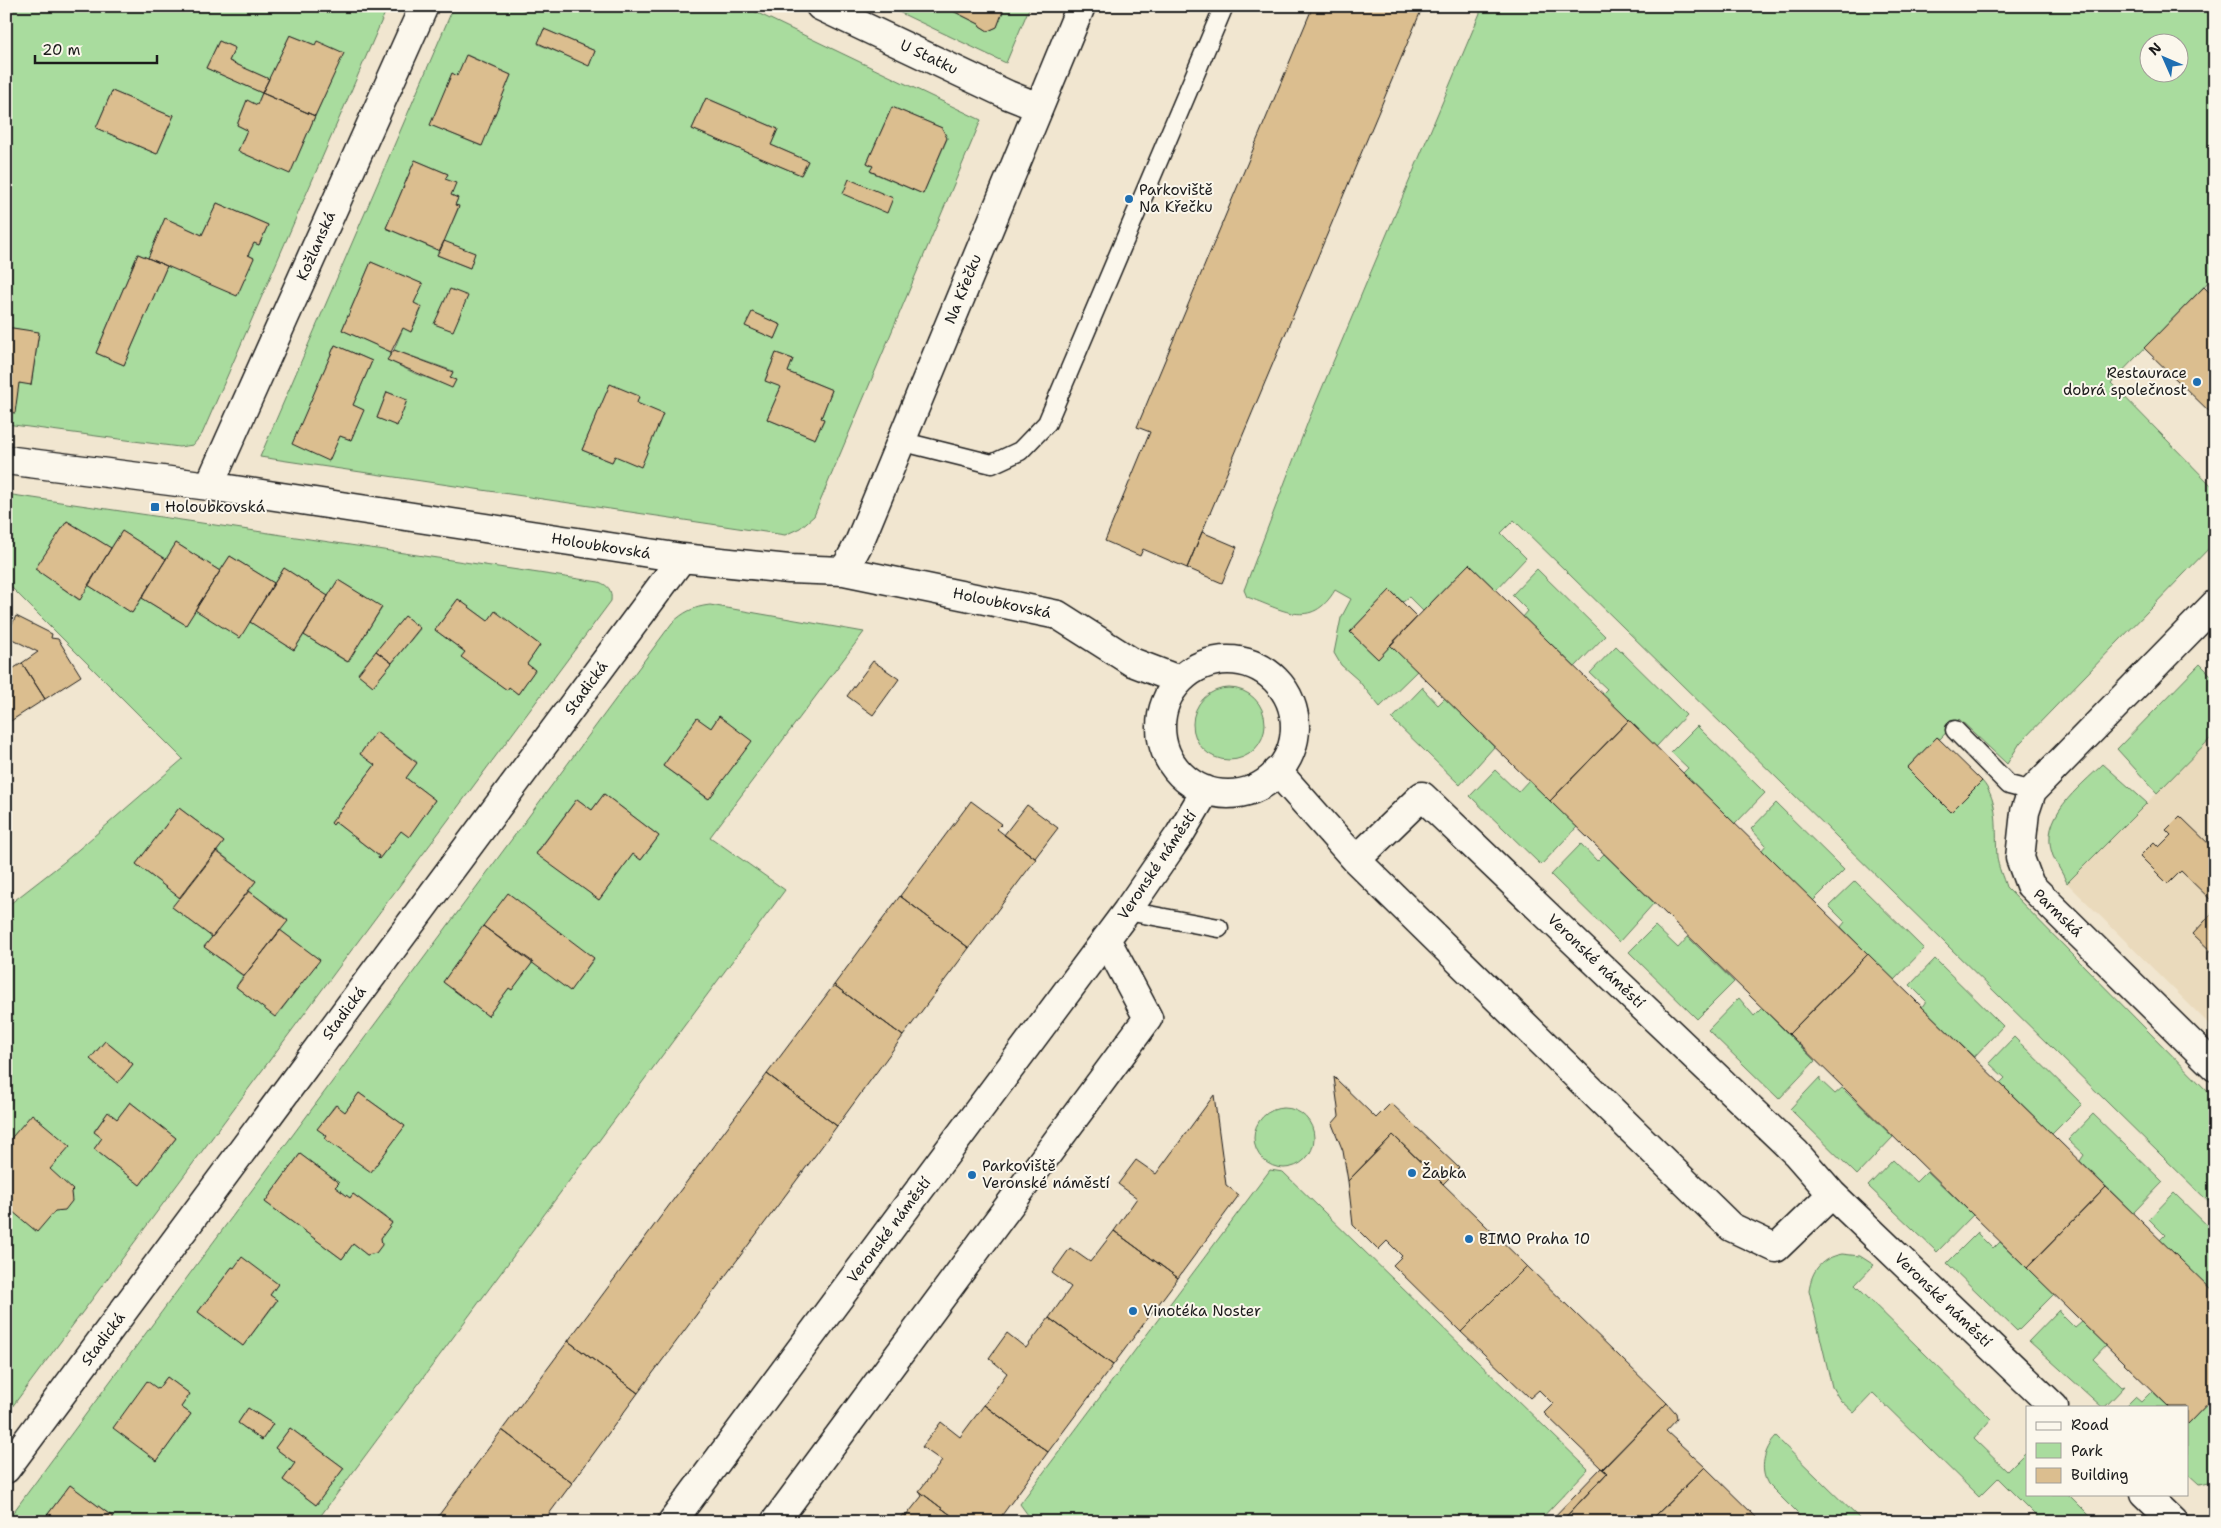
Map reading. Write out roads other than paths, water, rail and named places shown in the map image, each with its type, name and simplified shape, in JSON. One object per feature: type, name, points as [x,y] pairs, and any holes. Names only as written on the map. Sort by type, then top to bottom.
[{"type":"street","name":"Kožlanská","points":[[209,486],[424,6]]},
{"type":"street","name":"U Statku","points":[[820,6],[1038,107]]},
{"type":"street","name":"Na Křečku","points":[[844,571],[859,543],[1081,6]]},
{"type":"street","name":"Holoubkovská","points":[[6,460],[209,486],[682,558],[789,569],[844,571],[1058,615],[1132,662],[1179,680]]},
{"type":"street","name":"Stadická","points":[[6,1469],[682,558]]},
{"type":"street","name":"Parmská","points":[[2215,604],[2032,791],[2025,812],[2020,858],[2030,885],[2215,1067]]},
{"type":"street","points":[[1220,660],[1243,661],[1264,670],[1282,686],[1292,706],[1295,729],[1290,752],[1277,771],[1263,784],[1245,792],[1225,794],[1206,790],[1187,780],[1171,764],[1162,743],[1160,720],[1166,699],[1179,680],[1198,666],[1220,660]]},
{"type":"street","points":[[1277,771],[1356,860],[1731,1227],[1776,1248],[1832,1194]]},
{"type":"street","name":"Veronské náměstí","points":[[672,1522],[1127,911],[1180,834],[1206,790]]},
{"type":"street","name":"Veronské náměstí","points":[[1356,860],[1422,796],[1796,1153],[1832,1194],[2053,1406]]},
{"type":"street","points":[[775,1522],[1148,1018],[1106,939]]},
{"type":"street","points":[[2147,1496],[2174,1522]]},
{"type":"lane","points":[[900,441],[992,464],[1020,451],[1047,423],[1224,6]]},
{"type":"lane","points":[[1955,730],[2009,785],[2032,791]]},
{"type":"lane","points":[[1127,911],[1218,928]]},
{"type":"place","name":"Parkoviště Na Křečku","points":[[1129,199]]},
{"type":"place","name":"Restaurace dobrá společnost","points":[[2197,382]]},
{"type":"place","name":"Holoubkovská","points":[[155,507]]},
{"type":"place","name":"Žabka","points":[[1412,1173]]},
{"type":"place","name":"Parkoviště Veronské náměstí","points":[[972,1175]]},
{"type":"place","name":"BIMO Praha 10","points":[[1469,1239]]},
{"type":"place","name":"Vinotéka Noster","points":[[1133,1311]]}]
